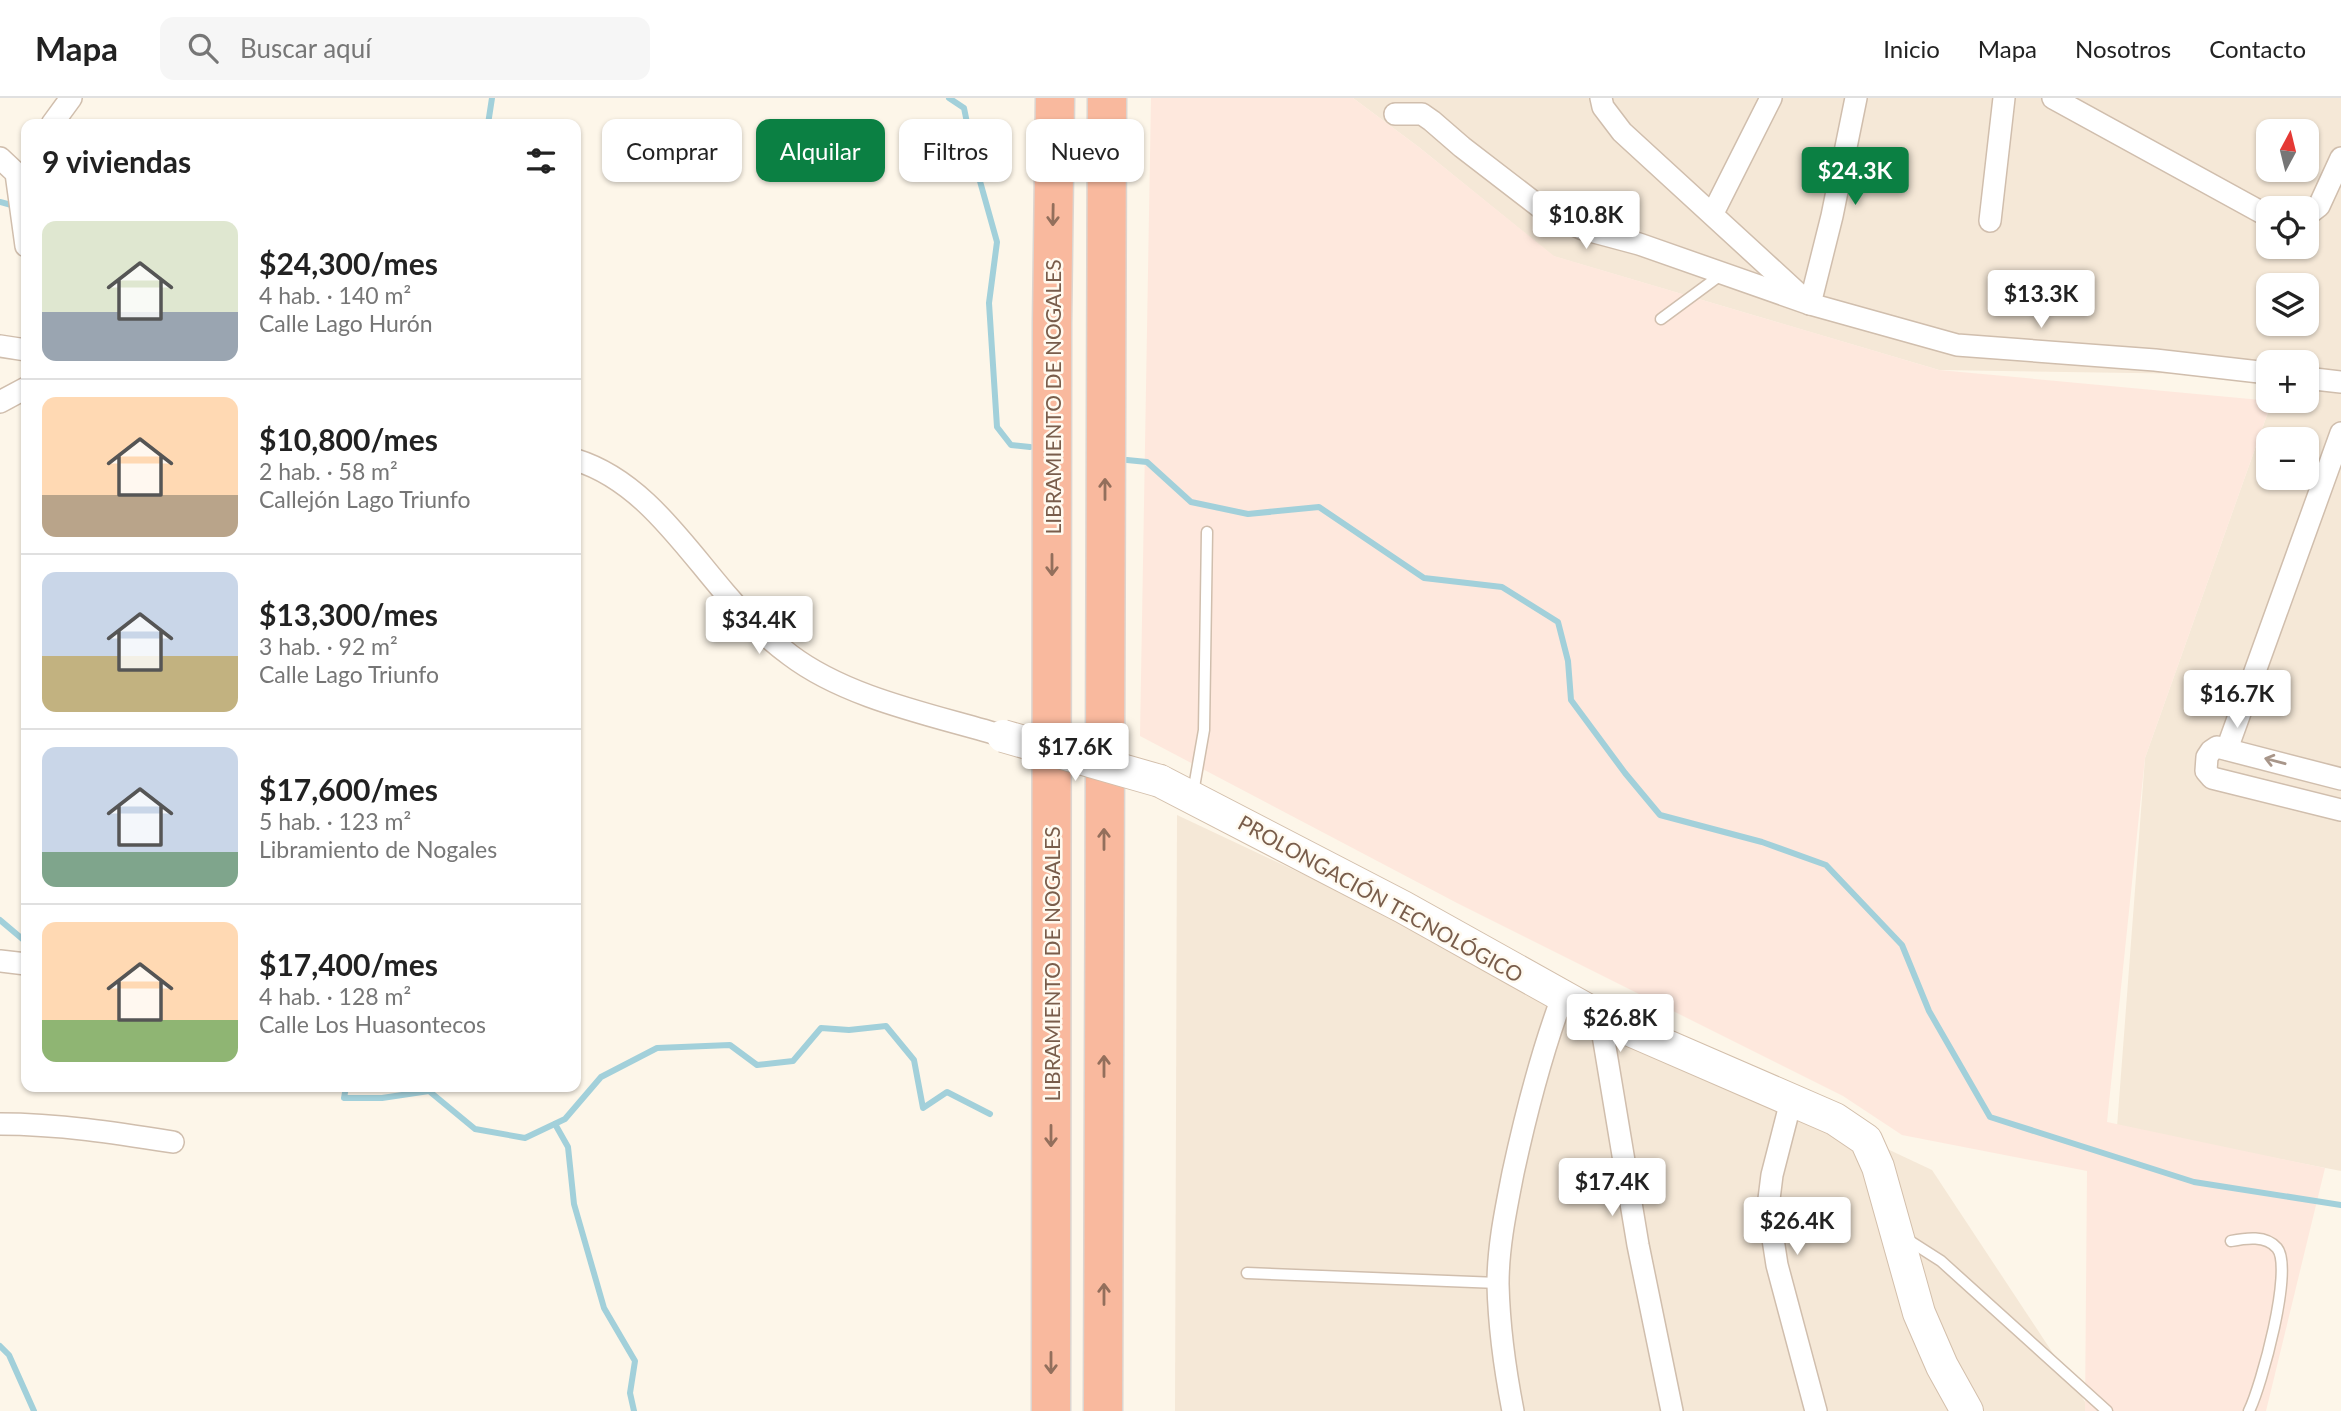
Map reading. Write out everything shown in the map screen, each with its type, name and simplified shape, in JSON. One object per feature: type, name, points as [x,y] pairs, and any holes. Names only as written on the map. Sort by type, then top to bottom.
[{"type":"highway","name":"LIBRAMIENTO DE NOGALES","points":[[1051,1411],[1052,323],[1055,98]]},
{"type":"highway","points":[[1103,1411],[1107,98]]},
{"type":"street","points":[[56,119],[71,98]]},
{"type":"street","points":[[1601,98],[1603,107],[1622,132],[1810,304]]},
{"type":"street","points":[[1713,213],[1771,98]]},
{"type":"street","points":[[1810,304],[1832,216],[1856,98]]},
{"type":"street","points":[[1990,221],[2004,98]]},
{"type":"street","points":[[2053,98],[2256,209]]},
{"type":"street","points":[[1395,114],[1422,114],[1549,214],[1584,229],[1639,244],[1810,304],[1957,345],[2155,360],[2256,372]]},
{"type":"street","points":[[0,158],[21,166]]},
{"type":"street","points":[[2319,206],[2341,158]]},
{"type":"street","points":[[0,346],[21,349]]},
{"type":"street","points":[[2319,379],[2341,382]]},
{"type":"street","points":[[0,402],[21,391]]},
{"type":"street","points":[[2227,749],[2341,433]]},
{"type":"street","points":[[581,462],[635,492],[757,628],[823,677],[877,698],[1003,736]]},
{"type":"street","name":"PROLONGACIÓN TECNOLÓGICO","points":[[1003,736],[1160,781],[1403,907],[1562,998],[1835,1119],[1866,1140],[1878,1167],[1920,1313],[1942,1366],[1967,1411]]},
{"type":"street","points":[[2341,779],[2217,747],[2207,757],[2206,771],[2212,778],[2341,810]]},
{"type":"street","points":[[0,961],[21,963]]},
{"type":"street","points":[[1513,1411],[1498,1283],[1504,1217],[1523,1126],[1562,998]]},
{"type":"street","points":[[1600,1017],[1639,1245],[1672,1411]]},
{"type":"street","points":[[1791,1101],[1772,1175],[1768,1207],[1777,1265],[1816,1411]]},
{"type":"street","points":[[0,1124],[85,1129],[173,1142]]},
{"type":"lane","points":[[1661,319],[1725,273]]},
{"type":"lane","points":[[1192,796],[1204,730],[1207,532]]},
{"type":"lane","points":[[1897,1233],[1941,1261],[2107,1411]]},
{"type":"lane","points":[[2231,1241],[2249,1238],[2265,1240],[2277,1247],[2283,1259],[2265,1370],[2249,1411]]},
{"type":"lane","points":[[1247,1273],[1498,1283]]},
{"type":"shaded area","points":[[1151,98],[1353,98],[1554,256],[1939,370],[2256,400],[2256,413],[2268,413],[2263,427],[2256,427],[2256,446],[2145,758],[2107,1122],[2325,1168],[2266,1411],[2085,1411],[2087,1171],[1902,1135],[1843,1096],[1457,903],[1140,736]]},
{"type":"shaded area","points":[[1353,98],[2341,98],[2341,1171],[2117,1127],[2145,758],[2256,446],[2256,490],[2319,490],[2319,427],[2263,427],[2268,413],[2319,413],[2319,350],[2256,350],[2256,375],[1939,370],[1553,256],[1420,148]]},
{"type":"shaded area","points":[[1177,815],[1932,1170],[2091,1411],[1175,1411]]},
{"type":"waterway","points":[[489,119],[492,98]]},
{"type":"waterway","points":[[949,98],[964,108],[976,167],[997,242],[989,303],[997,427],[1011,445],[1030,447]]},
{"type":"waterway","points":[[0,202],[15,206]]},
{"type":"waterway","points":[[1127,460],[1147,462],[1191,502],[1248,514],[1319,507],[1424,578],[1502,587],[1558,622],[1568,661],[1571,700],[1660,815],[1762,842],[1826,865],[1902,945],[1929,1011],[1990,1117],[2194,1182],[2341,1205]]},
{"type":"waterway","points":[[0,920],[21,938]]},
{"type":"waterway","points":[[430,1092],[475,1129],[525,1138],[565,1119],[601,1077],[657,1048],[730,1045],[757,1065],[793,1061],[821,1028],[849,1030],[886,1026],[914,1060],[923,1108],[947,1092],[990,1114]]},
{"type":"waterway","points":[[345,1092],[344,1098],[382,1098],[422,1092]]},
{"type":"waterway","points":[[555,1124],[568,1147],[574,1204],[604,1308],[635,1361],[630,1393],[634,1411]]},
{"type":"waterway","points":[[0,1346],[9,1355],[34,1411]]}]
